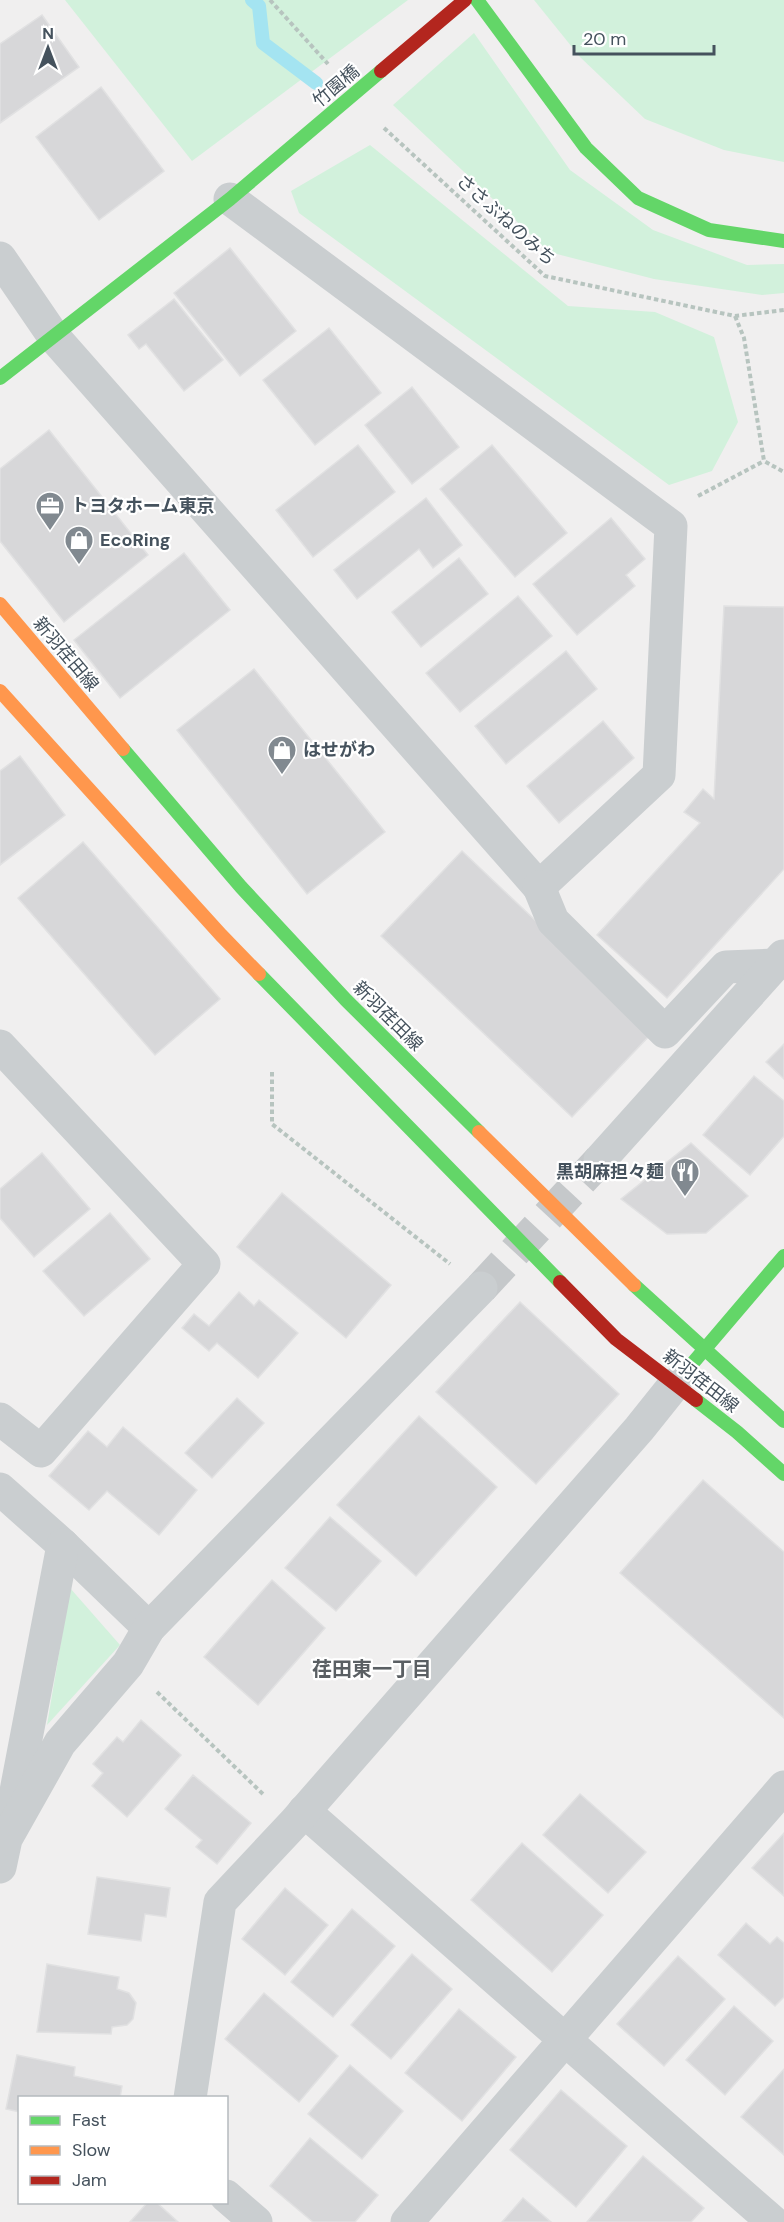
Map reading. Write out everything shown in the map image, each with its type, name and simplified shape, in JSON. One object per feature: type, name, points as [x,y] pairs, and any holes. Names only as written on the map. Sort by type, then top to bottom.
[{"type":"street","name":"竹園橋","points":[[0,378],[230,199],[465,0]]},
{"type":"street","points":[[477,0],[586,148],[638,198],[709,230],[784,241]]},
{"type":"street","points":[[230,199],[671,526],[659,775],[539,887]]},
{"type":"street","points":[[0,258],[54,337],[539,887],[553,921],[666,1032],[726,967],[780,960]]},
{"type":"street","name":"新羽荏田線","points":[[0,604],[241,887],[346,1000],[627,1279],[784,1421]]},
{"type":"street","name":"新羽荏田線","points":[[0,691],[255,970],[616,1339],[736,1432],[784,1474]]},
{"type":"street","points":[[600,1160],[780,960]]},
{"type":"street","points":[[0,1046],[204,1264],[41,1451],[0,1419]]},
{"type":"street","points":[[190,2096],[220,1902],[299,1817],[631,1438],[784,1256]]},
{"type":"street","points":[[3,1853],[60,1743],[128,1664],[149,1628],[481,1288]]},
{"type":"street","points":[[0,1489],[63,1545],[149,1628]]},
{"type":"street","points":[[3,1853],[63,1545]]},
{"type":"street","points":[[407,2222],[784,1787]]},
{"type":"street","points":[[299,1817],[564,2040],[773,2222]]},
{"type":"street","points":[[228,2198],[256,2222]]},
{"type":"path","points":[[270,0],[332,68]]},
{"type":"path","name":"ささぶねのみち","points":[[384,128],[545,276],[735,316],[784,310]]},
{"type":"path","points":[[735,316],[744,338],[764,461]]},
{"type":"path","points":[[658,517],[764,461]]},
{"type":"path","points":[[764,461],[784,472]]},
{"type":"path","points":[[272,1072],[272,1124],[481,1288]]},
{"type":"path","points":[[128,1664],[299,1817]]},
{"type":"green space","points":[[65,0],[408,0],[192,161]]},
{"type":"green space","points":[[534,0],[784,0],[784,162],[724,150],[645,119],[580,57]]},
{"type":"green space","points":[[474,33],[570,170],[653,230],[747,265],[784,264],[784,293],[762,295],[654,279],[549,252],[393,105]]},
{"type":"green space","points":[[370,145],[568,306],[655,312],[714,337],[738,422],[712,471],[669,485],[299,213],[291,191]]},
{"type":"green space","points":[[70,1588],[120,1645],[47,1725]]},
{"type":"building","points":[[42,15],[79,67],[0,123],[0,44]]},
{"type":"building","points":[[101,87],[164,171],[99,220],[36,137]]},
{"type":"building","points":[[230,248],[296,331],[240,376],[174,293]]},
{"type":"building","points":[[174,299],[223,360],[184,391],[146,344],[139,349],[128,335]]},
{"type":"building","points":[[329,328],[381,393],[315,445],[263,380]]},
{"type":"building","points":[[412,387],[459,447],[412,484],[365,425]]},
{"type":"building","points":[[49,430],[148,555],[64,622],[0,541],[0,469]]},
{"type":"building","points":[[358,445],[395,492],[313,557],[276,510]]},
{"type":"building","points":[[492,445],[567,533],[515,577],[440,489]]},
{"type":"building","points":[[426,498],[462,545],[433,568],[419,549],[357,599],[334,570]]},
{"type":"building","points":[[611,518],[645,559],[626,575],[635,586],[577,635],[533,584]]},
{"type":"building","points":[[184,553],[230,610],[120,698],[74,640]]},
{"type":"building","points":[[459,558],[488,594],[421,647],[392,612]]},
{"type":"building","points":[[518,596],[552,636],[460,712],[426,673]]},
{"type":"building","points":[[724,606],[784,607],[784,869],[667,998],[597,935],[700,823],[684,812],[703,789],[714,799]]},
{"type":"building","points":[[566,651],[597,689],[506,764],[475,726]]},
{"type":"building","points":[[254,669],[385,832],[307,894],[177,730]]},
{"type":"building","points":[[603,721],[634,758],[559,823],[527,786]]},
{"type":"building","points":[[20,756],[65,815],[0,865],[0,771]]},
{"type":"building","points":[[83,842],[220,999],[155,1055],[18,898]]},
{"type":"building","points":[[462,851],[653,1032],[572,1117],[381,936]]},
{"type":"building","points":[[784,1044],[784,1079],[766,1062]]},
{"type":"building","points":[[754,1076],[784,1101],[784,1136],[750,1175],[703,1135]]},
{"type":"building","points":[[691,1143],[748,1196],[706,1233],[667,1234],[621,1199]]},
{"type":"building","points":[[42,1153],[90,1209],[34,1257],[0,1218],[0,1189]]},
{"type":"building","points":[[282,1193],[391,1285],[346,1338],[237,1247]]},
{"type":"building","points":[[110,1213],[150,1259],[84,1316],[43,1271]]},
{"type":"building","points":[[239,1292],[254,1306],[259,1300],[298,1333],[258,1378],[217,1343],[209,1351],[182,1328],[194,1314],[209,1326]]},
{"type":"building","points":[[520,1302],[619,1394],[536,1484],[436,1392]]},
{"type":"building","points":[[237,1398],[264,1423],[212,1478],[185,1453]]},
{"type":"building","points":[[419,1416],[497,1487],[416,1576],[337,1505]]},
{"type":"building","points":[[123,1427],[197,1490],[159,1535],[107,1491],[89,1510],[49,1476],[88,1431],[107,1447]]},
{"type":"building","points":[[703,1480],[784,1552],[784,1718],[620,1573]]},
{"type":"building","points":[[330,1517],[381,1561],[336,1611],[285,1568]]},
{"type":"building","points":[[272,1580],[325,1628],[258,1705],[204,1657]]},
{"type":"building","points":[[141,1720],[181,1755],[127,1817],[92,1786],[103,1773],[93,1764],[117,1737],[123,1742]]},
{"type":"building","points":[[193,1775],[251,1823],[217,1864],[196,1847],[202,1840],[165,1809]]},
{"type":"building","points":[[580,1794],[646,1852],[608,1893],[543,1835]]},
{"type":"building","points":[[784,1833],[784,1896],[752,1868]]},
{"type":"building","points":[[522,1843],[603,1915],[552,1972],[471,1900]]},
{"type":"building","points":[[97,1877],[170,1888],[166,1917],[145,1914],[141,1941],[88,1934]]},
{"type":"building","points":[[285,1888],[328,1925],[285,1975],[242,1939]]},
{"type":"building","points":[[352,1909],[395,1946],[333,2017],[291,1982]]},
{"type":"building","points":[[746,1923],[770,1944],[777,1937],[784,1943],[784,1997],[775,2006],[718,1955]]},
{"type":"building","points":[[412,1954],[452,1989],[391,2059],[351,2025]]},
{"type":"building","points":[[678,1956],[725,1999],[664,2066],[617,2024]]},
{"type":"building","points":[[47,1964],[119,1977],[117,1989],[129,1993],[136,2003],[133,2019],[127,2025],[112,2027],[111,2034],[37,2032]]},
{"type":"building","points":[[264,1993],[338,2056],[299,2102],[225,2039]]},
{"type":"building","points":[[734,2006],[773,2041],[725,2095],[686,2060]]},
{"type":"building","points":[[459,2009],[516,2057],[462,2121],[405,2073]]},
{"type":"building","points":[[17,2055],[75,2067],[74,2076],[122,2086],[120,2096],[18,2096],[18,2112],[6,2109]]},
{"type":"building","points":[[350,2065],[403,2111],[362,2159],[308,2114]]},
{"type":"building","points":[[784,2069],[784,2155],[741,2117]]},
{"type":"building","points":[[561,2090],[627,2146],[576,2207],[510,2150]]},
{"type":"building","points":[[310,2138],[378,2195],[355,2222],[313,2222],[270,2186]]},
{"type":"building","points":[[643,2156],[704,2208],[691,2222],[587,2222]]},
{"type":"building","points":[[523,2198],[551,2222],[502,2222]]},
{"type":"building","points":[[146,2204],[158,2204],[178,2222],[130,2222]]},
{"type":"waterway","points":[[252,0],[259,6],[263,43],[316,83]]},
{"type":"tunnel","points":[[481,1288],[600,1160]]},
{"type":"traffic: fast","points":[[477,0],[586,148],[638,198],[709,230],[784,241]]},
{"type":"traffic: fast","points":[[0,378],[230,199],[381,71]]},
{"type":"traffic: fast","points":[[123,749],[241,887],[346,1000],[479,1132]]},
{"type":"traffic: fast","points":[[259,974],[560,1282]]},
{"type":"traffic: fast","points":[[692,1364],[784,1256]]},
{"type":"traffic: fast","points":[[634,1285],[784,1421]]},
{"type":"traffic: fast","points":[[696,1400],[737,1432],[784,1474]]},
{"type":"traffic: slow","points":[[0,604],[123,749]]},
{"type":"traffic: slow","points":[[0,691],[259,974]]},
{"type":"traffic: slow","points":[[479,1132],[634,1285]]},
{"type":"traffic: jam","points":[[381,71],[465,0]]},
{"type":"traffic: jam","points":[[560,1282],[616,1339],[696,1400]]},
{"type":"place","name":"トヨタホーム東京","points":[[50,532]]},
{"type":"place","name":"EcoRing","points":[[79,566]]},
{"type":"place","name":"はせがわ","points":[[282,776]]},
{"type":"place","name":"黒胡麻担々麺","points":[[685,1198]]},
{"type":"district","name":"荏田東一丁目","points":[[372,1669]]}]
